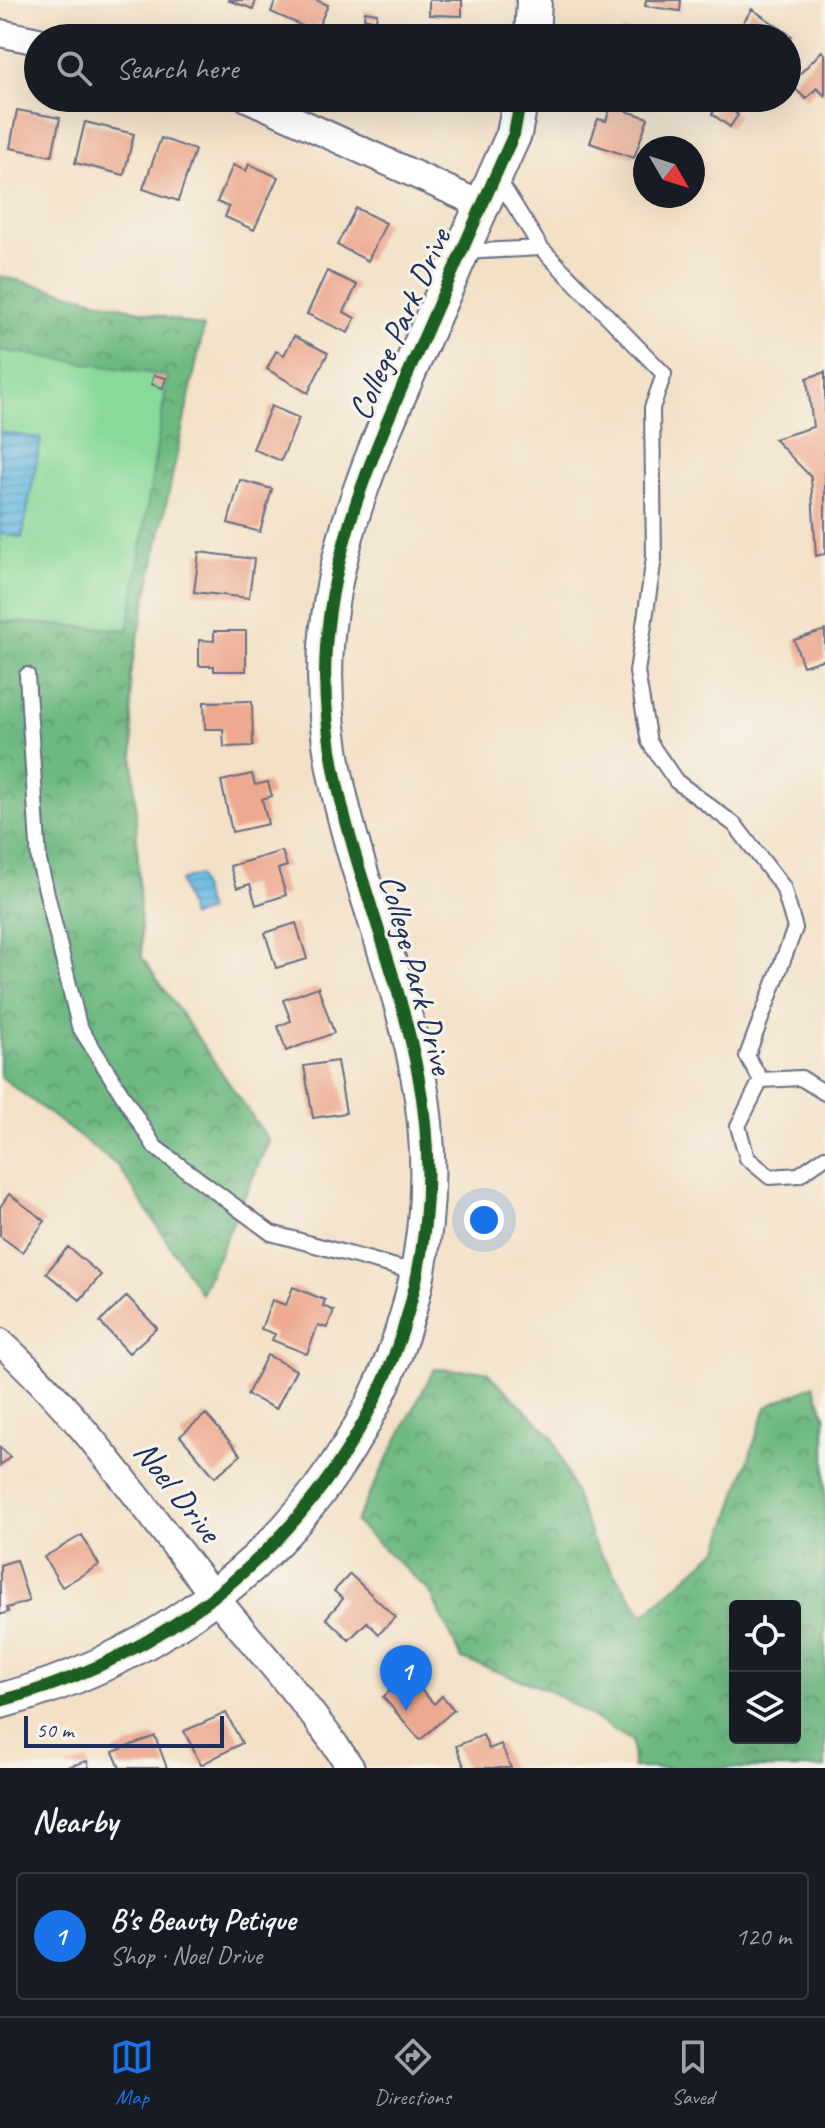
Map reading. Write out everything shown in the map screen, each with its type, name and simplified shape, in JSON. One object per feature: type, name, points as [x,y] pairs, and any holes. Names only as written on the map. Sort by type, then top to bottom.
[{"type":"street","points":[[533,24],[534,0]]},
{"type":"street","points":[[0,33],[24,38]]},
{"type":"street","points":[[284,112],[489,190]]},
{"type":"street","name":"College Park Drive","points":[[0,1701],[69,1681],[129,1654],[216,1597],[303,1514],[363,1428],[404,1331],[427,1218],[429,1143],[417,1069],[337,796],[326,721],[326,646],[338,563],[360,483],[514,134],[518,112]]},
{"type":"street","name":"Noel Drive","points":[[0,1342],[62,1401],[216,1597],[325,1728],[351,1768]]},
{"type":"lane","points":[[489,190],[664,374],[652,408],[654,558],[637,672],[649,742],[676,781],[735,825],[783,887],[795,928],[747,1056],[761,1080]]},
{"type":"lane","points":[[461,252],[541,248]]},
{"type":"lane","points":[[27,675],[39,861],[79,1026],[155,1147],[271,1233],[418,1273]]},
{"type":"lane","points":[[761,1080],[801,1078],[825,1093]]},
{"type":"lane","points":[[761,1080],[738,1126],[747,1158],[770,1177],[799,1175],[825,1157]]},
{"type":"green space","points":[[0,276],[204,327],[130,675],[142,957],[269,1141],[201,1294],[119,1167],[0,1076]]},
{"type":"green space","points":[[0,350],[168,376],[128,630],[0,621]]},
{"type":"green space","points":[[434,1369],[486,1371],[553,1437],[595,1546],[644,1615],[719,1548],[766,1407],[814,1385],[825,1416],[825,1768],[633,1768],[632,1741],[548,1690],[462,1659],[430,1592],[355,1522]]},
{"type":"water","points":[[0,432],[41,439],[22,538],[0,533]]},
{"type":"water","points":[[198,875],[208,911],[191,917],[180,881]]},
{"type":"building","points":[[227,0],[256,0],[253,9]]},
{"type":"building","points":[[276,0],[316,0],[328,5],[320,24],[298,24],[271,12]]},
{"type":"building","points":[[429,0],[462,0],[462,16],[429,15]]},
{"type":"building","points":[[646,0],[681,0],[680,11],[645,6]]},
{"type":"building","points":[[752,9],[774,24],[742,24]]},
{"type":"building","points":[[365,11],[377,13],[376,21],[364,18]]},
{"type":"building","points":[[822,51],[825,54],[825,96],[817,88],[806,99],[801,94],[801,73]]},
{"type":"building","points":[[17,110],[60,118],[52,156],[10,148]]},
{"type":"building","points":[[609,112],[630,112],[648,118],[642,136],[633,136],[633,158],[590,143],[598,119],[606,121]]},
{"type":"building","points":[[735,112],[738,115],[730,127],[712,114]]},
{"type":"building","points":[[85,122],[134,134],[124,175],[75,163]]},
{"type":"building","points":[[161,138],[195,150],[178,201],[143,189]]},
{"type":"building","points":[[249,164],[278,177],[254,230],[225,217],[229,207],[217,202],[233,165],[246,171]]},
{"type":"building","points":[[356,208],[386,223],[368,261],[337,245]]},
{"type":"building","points":[[327,271],[357,285],[344,312],[355,318],[348,333],[307,314]]},
{"type":"building","points":[[294,336],[328,353],[308,393],[267,369],[276,351],[284,355]]},
{"type":"building","points":[[825,372],[825,554],[816,556],[811,477],[774,439],[813,427],[807,378]]},
{"type":"building","points":[[154,375],[166,378],[163,388],[151,384]]},
{"type":"building","points":[[271,406],[299,418],[281,461],[253,449]]},
{"type":"building","points":[[240,480],[272,489],[260,532],[228,523]]},
{"type":"building","points":[[199,552],[254,559],[249,598],[194,592]]},
{"type":"building","points":[[825,630],[825,659],[803,666],[794,640]]},
{"type":"building","points":[[214,631],[246,631],[246,671],[214,671],[214,666],[199,666],[199,640],[214,641]]},
{"type":"building","points":[[252,701],[253,746],[224,747],[223,729],[205,729],[204,702]]},
{"type":"building","points":[[252,774],[255,785],[268,782],[272,796],[262,799],[268,824],[232,832],[221,781]]},
{"type":"building","points":[[282,851],[287,866],[278,869],[286,895],[256,905],[250,884],[237,888],[230,866]]},
{"type":"building","points":[[296,923],[307,959],[276,968],[265,933]]},
{"type":"building","points":[[318,987],[334,1033],[286,1051],[278,1026],[291,1021],[283,1000]]},
{"type":"building","points":[[337,1061],[346,1113],[313,1118],[304,1066]]},
{"type":"building","points":[[9,1194],[45,1221],[22,1252],[0,1236],[0,1207]]},
{"type":"building","points":[[68,1247],[101,1275],[80,1300],[46,1273]]},
{"type":"building","points":[[293,1287],[325,1300],[323,1306],[334,1311],[327,1328],[318,1325],[307,1354],[272,1340],[275,1334],[261,1329],[272,1300],[286,1305]]},
{"type":"building","points":[[127,1296],[157,1328],[129,1353],[100,1322]]},
{"type":"building","points":[[267,1355],[296,1370],[276,1409],[247,1395]]},
{"type":"building","points":[[206,1414],[241,1455],[215,1477],[180,1436]]},
{"type":"building","points":[[0,1447],[10,1457],[0,1466]]},
{"type":"building","points":[[82,1535],[99,1565],[62,1587],[44,1557]]},
{"type":"building","points":[[16,1560],[29,1601],[7,1608],[8,1612],[0,1615],[0,1565]]},
{"type":"building","points":[[350,1574],[395,1617],[379,1634],[367,1622],[349,1640],[326,1618],[343,1599],[334,1591]]},
{"type":"building","points":[[408,1675],[434,1704],[442,1696],[454,1710],[420,1740],[383,1697]]},
{"type":"building","points":[[226,1713],[242,1743],[201,1765],[184,1731]]},
{"type":"building","points":[[483,1735],[489,1749],[501,1744],[511,1768],[465,1768],[456,1746]]},
{"type":"building","points":[[155,1736],[167,1768],[120,1768],[113,1752]]},
{"type":"building","points":[[87,1761],[89,1768],[67,1768],[67,1767]]},
{"type":"cycle path","points":[[0,1701],[101,1665],[191,1613],[270,1547],[335,1469],[384,1381],[415,1284],[427,1181],[418,1074],[406,1020],[343,811],[332,758],[326,703],[330,609],[346,535],[370,465],[514,134],[518,112]]},
{"type":"place","name":"B's Beauty Petique","points":[[406,1711]]}]
